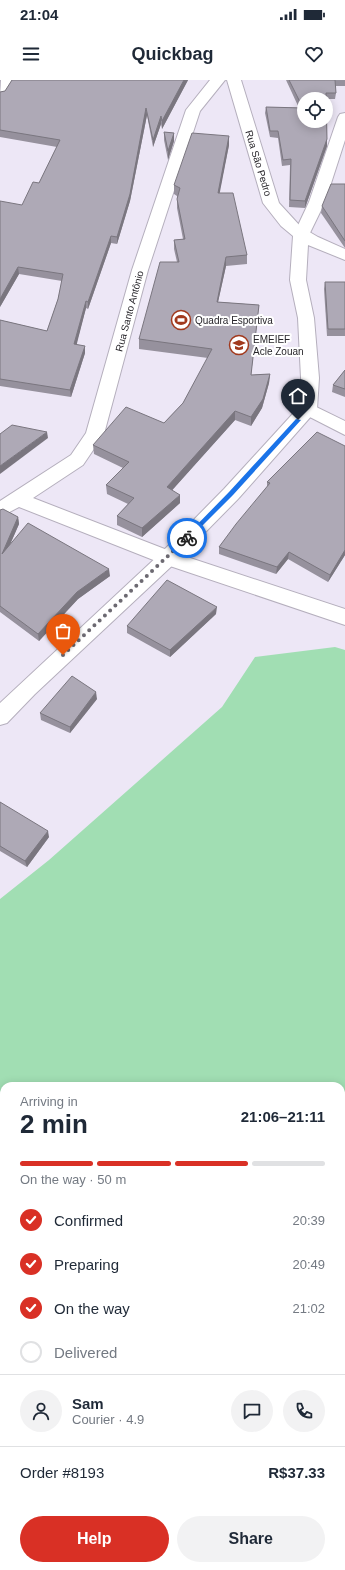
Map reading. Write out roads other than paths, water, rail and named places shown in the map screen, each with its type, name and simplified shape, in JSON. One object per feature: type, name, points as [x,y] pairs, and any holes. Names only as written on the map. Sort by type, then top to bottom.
[{"type":"street","points":[[0,94],[8,80]]},
{"type":"street","name":"Rua Santo Antônio","points":[[0,510],[76,460],[95,434],[140,270],[193,110],[218,80]]},
{"type":"street","name":"Rua São Pedro","points":[[234,80],[271,203],[282,219],[301,236],[345,255]]},
{"type":"street","points":[[0,717],[28,688],[168,558],[231,494],[308,409],[310,378],[306,318],[298,280],[301,236],[317,202],[345,117]]},
{"type":"street","points":[[308,409],[345,429]]},
{"type":"street","points":[[17,499],[168,558],[345,617]]},
{"type":"place","name":"Quadra Esportiva","points":[[181,320]]},
{"type":"place","name":"EMEIEF Acle Zouan","points":[[239,345]]}]
